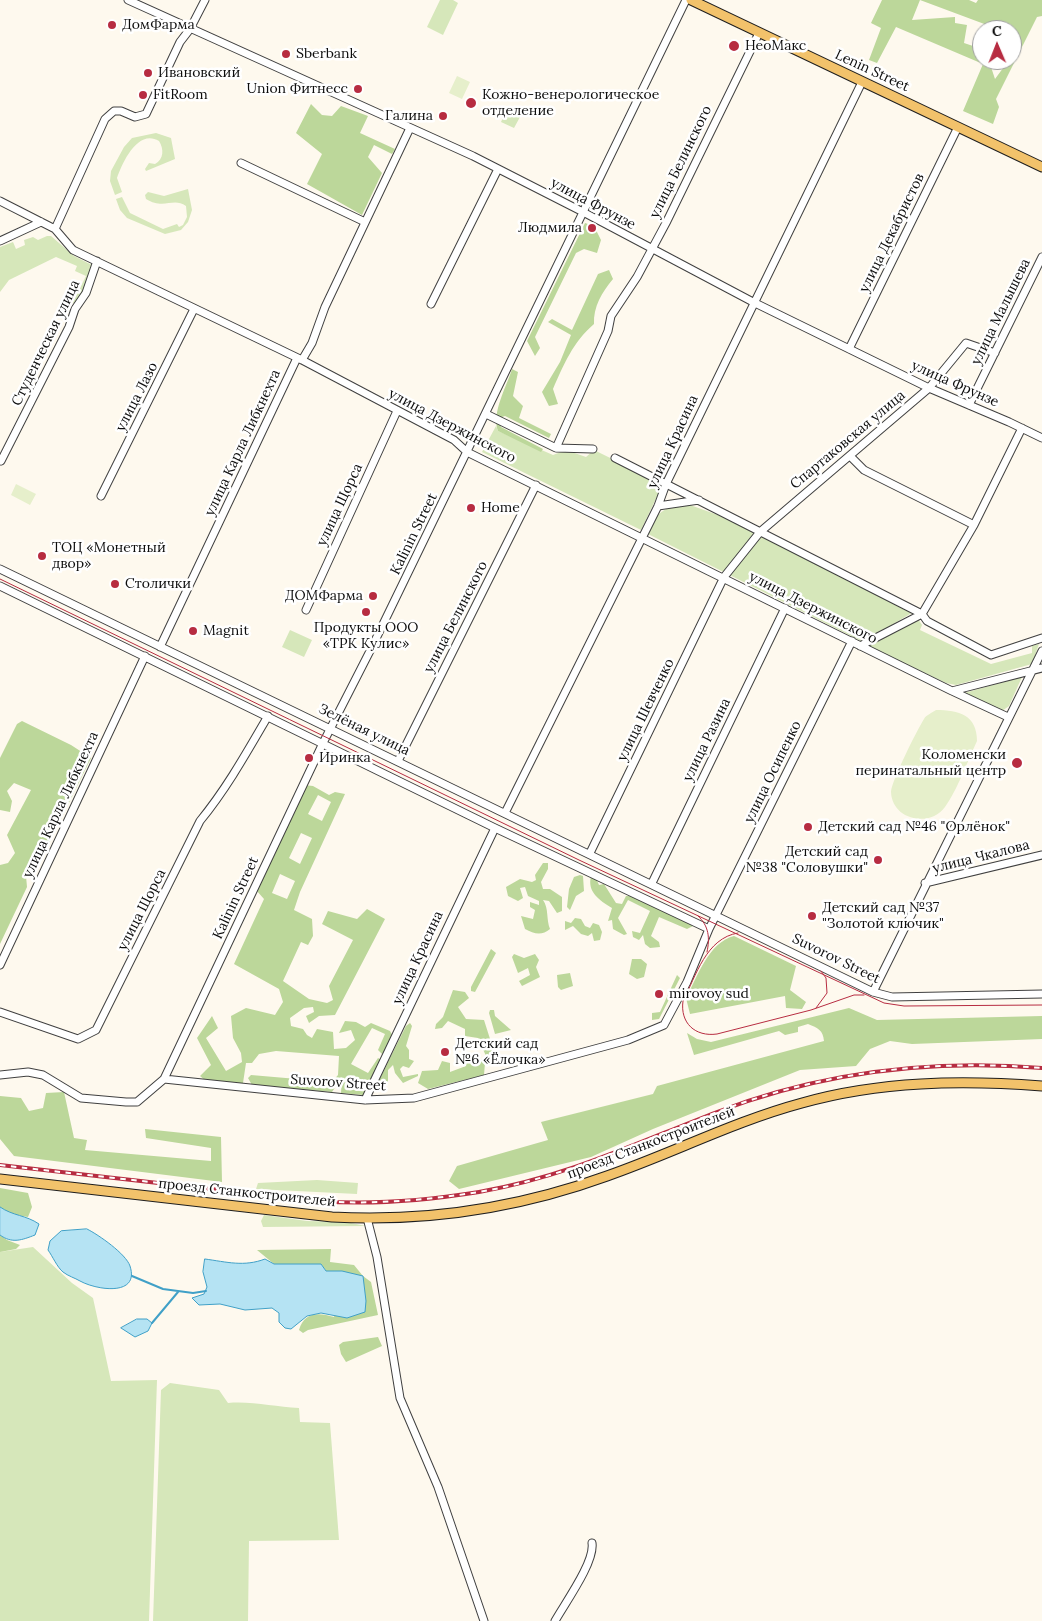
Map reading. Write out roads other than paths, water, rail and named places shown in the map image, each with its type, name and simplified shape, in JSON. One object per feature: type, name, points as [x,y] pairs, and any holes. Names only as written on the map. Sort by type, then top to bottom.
[{"type":"main road","name":"Lenin Street","points":[[690,0],[1042,168]]},
{"type":"main road","name":"проезд Станкостроителей","points":[[0,1179],[259,1209],[367,1218],[410,1217],[473,1211],[560,1192],[608,1176],[759,1116],[804,1102],[852,1092],[888,1086],[952,1082],[1042,1086]]},
{"type":"street","name":"улица Фрунзе","points":[[128,0],[498,169],[754,302],[849,349],[929,388],[1042,438]]},
{"type":"street","points":[[54,229],[105,118],[114,110],[135,117],[146,114],[180,42],[190,29],[205,0]]},
{"type":"street","name":"Kalinin Street","points":[[164,1078],[323,743],[486,414],[686,0]]},
{"type":"street","name":"улица Белинского","points":[[556,448],[608,331],[611,316],[637,278],[759,33]]},
{"type":"street","name":"улица Красина","points":[[506,813],[641,536],[658,506],[666,484],[862,82]]},
{"type":"street","name":"улица Декабристов","points":[[849,349],[958,127]]},
{"type":"street","name":"улица Карла Либкнехта","points":[[160,647],[300,359],[312,343],[325,307],[410,128]]},
{"type":"street","points":[[241,163],[365,222]]},
{"type":"street","points":[[431,304],[498,169]]},
{"type":"street","name":"улица Дзержинского","points":[[0,202],[54,229],[73,250],[300,359],[454,440],[467,452],[1008,718]]},
{"type":"street","points":[[0,241],[41,222]]},
{"type":"street","name":"улица Малышева","points":[[969,405],[1042,257]]},
{"type":"street","name":"Студенческая улица","points":[[1,461],[68,327],[75,309],[86,293],[97,261]]},
{"type":"street","name":"улица Лазо","points":[[101,496],[194,309]]},
{"type":"street","name":"Спартаковская улица","points":[[724,577],[760,532],[802,494],[850,456],[929,388],[966,343],[995,353]]},
{"type":"street","name":"улица Щорса","points":[[306,610],[397,411]]},
{"type":"street","points":[[486,414],[556,448],[593,449]]},
{"type":"street","points":[[860,646],[922,614],[974,525],[1022,428]]},
{"type":"street","points":[[850,456],[864,470],[974,525]]},
{"type":"street","points":[[615,458],[922,614],[927,621],[991,655],[1042,638]]},
{"type":"street","name":"улица Белинского","points":[[398,761],[536,485]]},
{"type":"street","points":[[658,506],[699,500]]},
{"type":"street","name":"Зелёная улица","points":[[0,569],[716,914]]},
{"type":"street","name":"улица Шевченко","points":[[590,853],[724,577]]},
{"type":"street","points":[[0,586],[495,828],[709,929]]},
{"type":"street","name":"улица Разина","points":[[652,883],[785,608]]},
{"type":"street","name":"улица Осипенко","points":[[709,929],[852,641]]},
{"type":"street","points":[[873,992],[925,883],[1042,651]]},
{"type":"street","name":"улица Карла Либкнехта","points":[[0,965],[145,656]]},
{"type":"street","points":[[952,691],[1042,668]]},
{"type":"street","name":"улица Щорса","points":[[0,1012],[78,1039],[96,1030],[200,821],[219,797],[251,748],[268,716]]},
{"type":"street","name":"улица Красина","points":[[365,1100],[495,828]]},
{"type":"street","name":"улица Чкалова","points":[[925,883],[1042,855]]},
{"type":"street","name":"Suvorov Street","points":[[716,914],[873,992],[901,997],[1042,994]]},
{"type":"street","name":"Suvorov Street","points":[[164,1078],[365,1100],[414,1098],[628,1040],[664,1025],[687,982],[709,929]]},
{"type":"street","points":[[0,1075],[28,1072],[43,1075],[81,1098],[126,1102],[138,1102],[164,1078]]},
{"type":"street","points":[[367,1218],[378,1264],[400,1398],[438,1486],[484,1621]]},
{"type":"street","points":[[555,1621],[584,1571],[593,1548],[592,1543]]},
{"type":"water","points":[[0,1207],[39,1224],[35,1235],[21,1240],[9,1240],[0,1235]]},
{"type":"water","points":[[87,1229],[112,1245],[127,1261],[130,1266],[131,1276],[129,1283],[123,1287],[115,1288],[96,1287],[67,1275],[59,1267],[48,1250],[50,1241],[61,1231]]},
{"type":"water","points":[[205,1259],[235,1263],[250,1263],[265,1259],[274,1264],[321,1264],[326,1271],[342,1271],[363,1276],[366,1301],[365,1312],[347,1318],[321,1313],[307,1316],[291,1329],[285,1328],[279,1322],[279,1313],[272,1308],[245,1310],[220,1304],[199,1305],[192,1298],[204,1294],[207,1287],[203,1272]]},
{"type":"water","points":[[137,1319],[147,1319],[152,1323],[148,1331],[135,1337],[121,1328]]},
{"type":"waterway","points":[[132,1276],[163,1289],[193,1293],[206,1291]]},
{"type":"waterway","points":[[152,1323],[178,1292]]},
{"type":"tram line","points":[[0,579],[579,860],[884,1003],[904,1006],[1042,1005]]},
{"type":"tram line","points":[[698,916],[708,932],[707,952]]},
{"type":"tram line","points":[[738,933],[727,936],[710,950],[703,960],[683,1001],[684,1016],[696,1031],[717,1034],[811,1010],[854,995],[864,995]]},
{"type":"tram line","points":[[816,1008],[827,993],[826,978],[821,971]]},
{"type":"railway","points":[[0,1165],[319,1201],[378,1202],[420,1199],[479,1192],[542,1178],[757,1098],[836,1078],[918,1067],[959,1065],[1042,1068]]},
{"type":"place","name":"ДомФарма","points":[[112,25]]},
{"type":"place","name":"НеоМакс","points":[[734,46]]},
{"type":"place","name":"Sberbank","points":[[286,54]]},
{"type":"place","name":"Ивановский","points":[[148,73]]},
{"type":"place","name":"Union Фитнесс","points":[[358,89]]},
{"type":"place","name":"FitRoom","points":[[143,95]]},
{"type":"place","name":"Кожно-венерологическое отделение","points":[[471,103]]},
{"type":"place","name":"Галина","points":[[443,116]]},
{"type":"place","name":"Людмила","points":[[592,228]]},
{"type":"place","name":"Home","points":[[471,508]]},
{"type":"place","name":"ТОЦ «Монетный двор»","points":[[42,556]]},
{"type":"place","name":"Столички","points":[[115,584]]},
{"type":"place","name":"ДОМФарма","points":[[373,596]]},
{"type":"place","name":"Продукты ООО «ТРК Кулис»","points":[[366,612]]},
{"type":"place","name":"Magnit","points":[[193,631]]},
{"type":"place","name":"Иринка","points":[[309,758]]},
{"type":"place","name":"Коломенски перинатальный центр","points":[[1017,763]]},
{"type":"place","name":"Детский сад №46 \"Орлёнок\"","points":[[808,827]]},
{"type":"place","name":"Детский сад №38 \"Соловушки\"","points":[[878,860]]},
{"type":"place","name":"Детский сад №37 \"Золотой ключик\"","points":[[812,916]]},
{"type":"place","name":"mirovoy sud","points":[[659,994]]},
{"type":"place","name":"Детский сад №6 «Ёлочка»","points":[[445,1052]]}]
